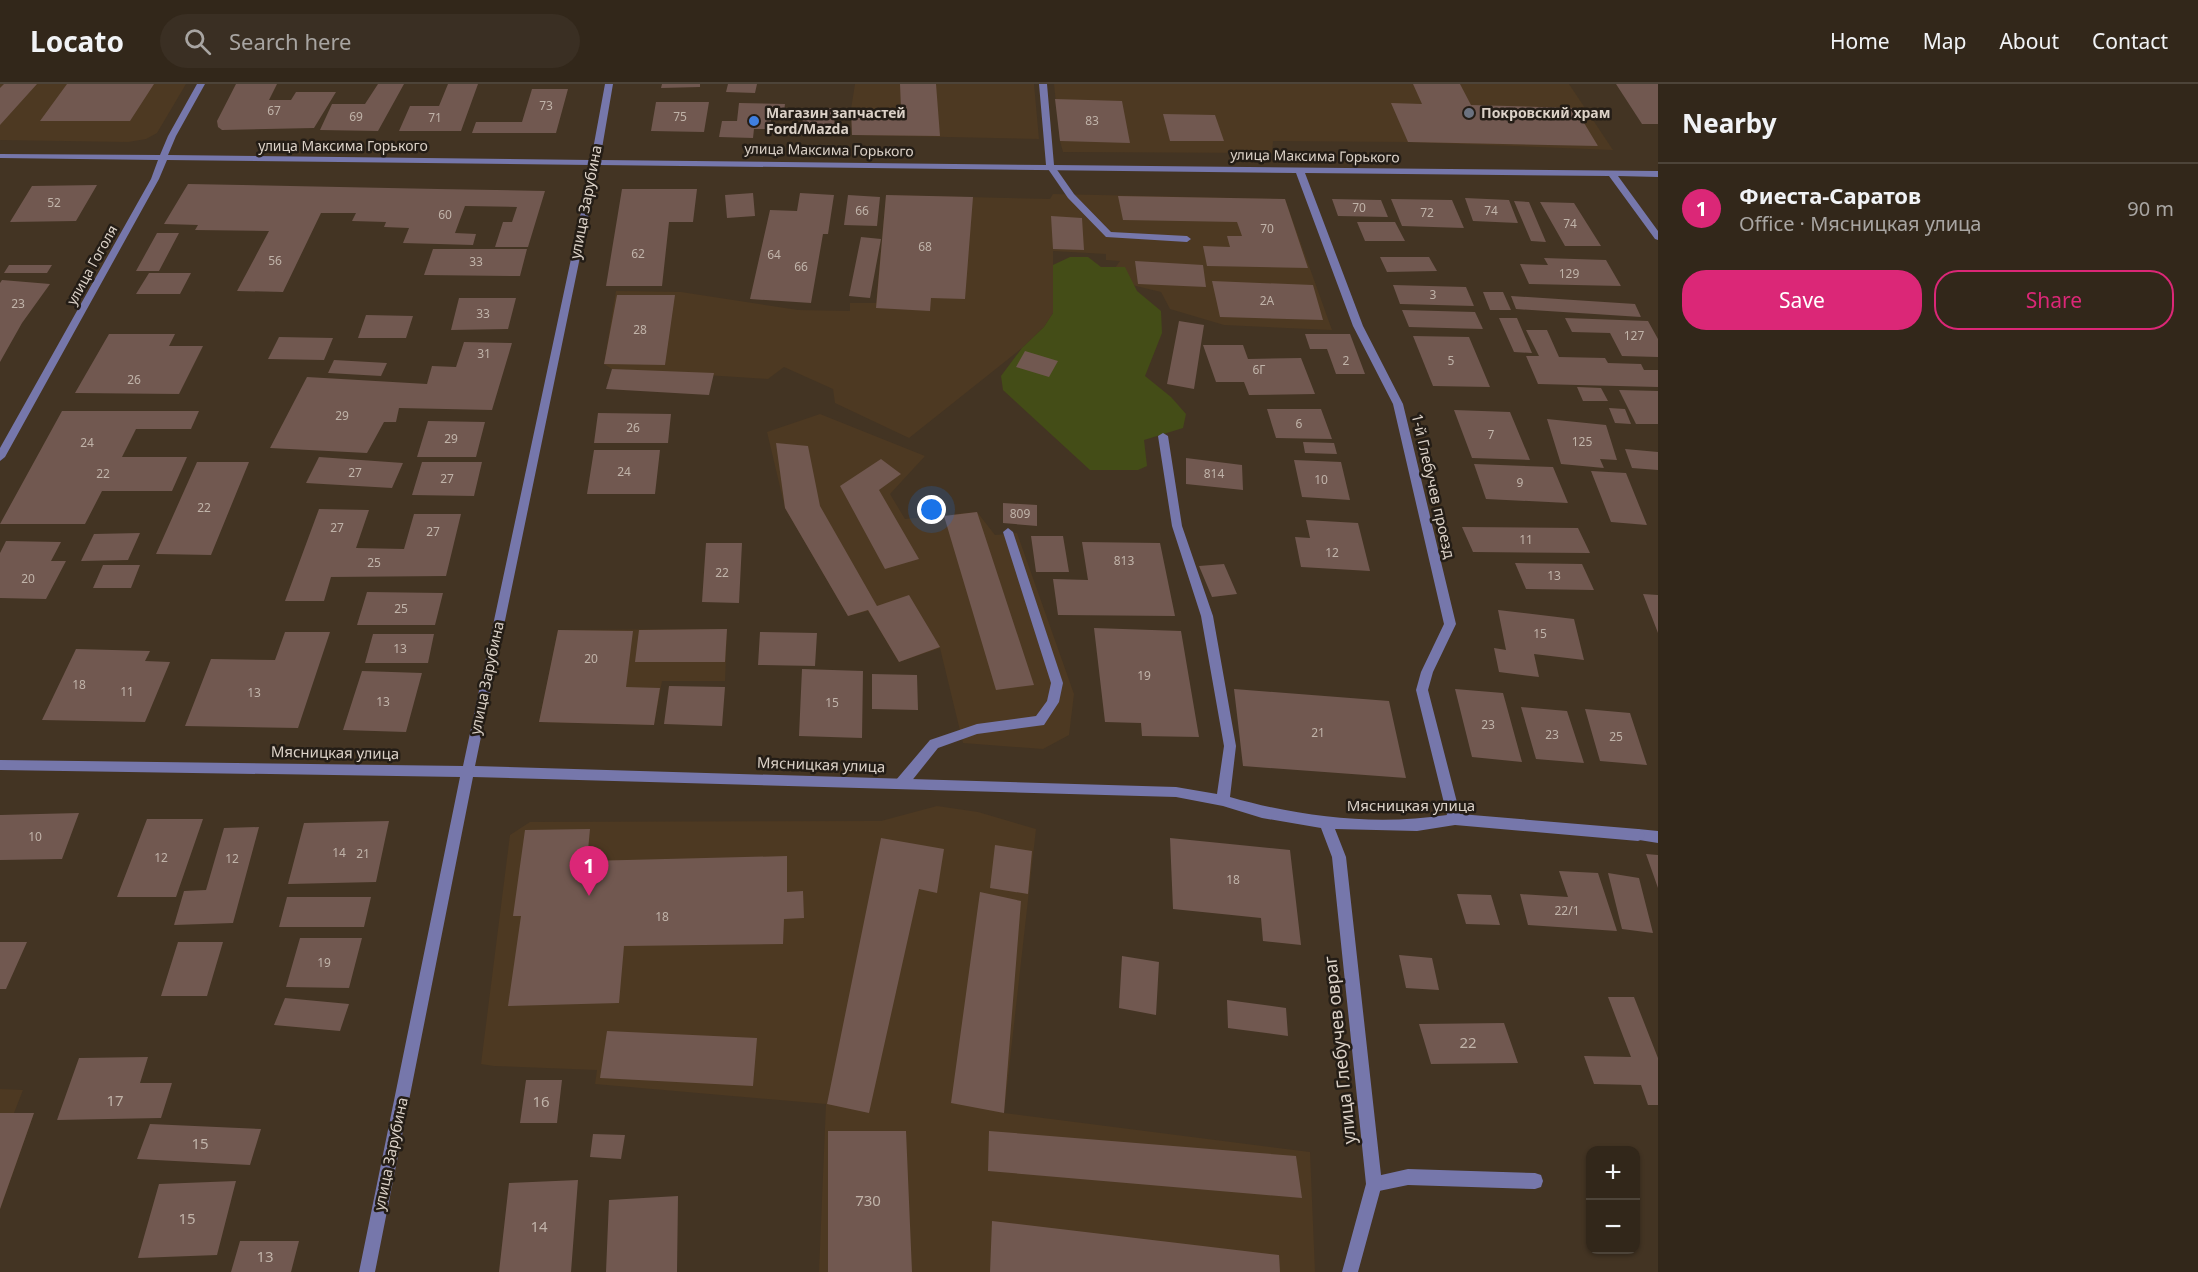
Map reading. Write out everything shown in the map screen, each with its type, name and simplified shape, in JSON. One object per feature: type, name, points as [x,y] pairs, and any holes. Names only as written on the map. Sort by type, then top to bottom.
[{"type":"street","name":"улица Гоголя","points":[[0,457],[155,179],[163,158],[201,84]]},
{"type":"street","name":"улица Зарубина","points":[[367,1272],[468,772],[591,186],[609,84]]},
{"type":"street","points":[[1043,84],[1040,95],[1050,166],[1071,196],[1109,235],[1187,239]]},
{"type":"street","name":"улица Максима Горького","points":[[0,156],[1658,174]]},
{"type":"street","name":"1-й Глебучев проезд","points":[[1299,170],[1358,326],[1398,404],[1401,416],[1450,624],[1427,672],[1422,690],[1455,819]]},
{"type":"street","points":[[1612,174],[1658,237]]},
{"type":"street","points":[[1163,436],[1177,526],[1207,616],[1230,746],[1224,801]]},
{"type":"street","points":[[901,784],[934,744],[977,729],[1040,721],[1053,702],[1057,683],[1008,532]]},
{"type":"street","name":"Мясницкая улица","points":[[0,765],[468,772],[1176,792],[1224,801],[1262,812],[1326,822],[1417,825],[1455,819],[1658,837]]},
{"type":"street","name":"улица Глебучев овраг","points":[[1326,822],[1339,857],[1374,1184],[1350,1272]]},
{"type":"street","points":[[1374,1184],[1408,1177],[1535,1181]]},
{"type":"shaded area","points":[[0,84],[186,84],[157,133],[146,139],[128,142],[0,140]]},
{"type":"shaded area","points":[[855,84],[1034,84],[1039,139],[852,135],[851,109]]},
{"type":"shaded area","points":[[1054,84],[1569,84],[1613,150],[1408,142],[1273,141],[1272,153],[1063,152]]},
{"type":"shaded area","points":[[1053,194],[1285,199],[1332,330],[1224,325],[1170,309],[1161,292],[1107,279],[1120,261],[1106,260],[1106,254],[1053,251],[1053,313],[1044,327],[1022,348],[909,438],[835,403],[833,389],[784,367],[768,379],[612,369],[604,364],[616,291],[681,292],[798,310],[850,311],[850,303],[876,303],[886,195],[1050,199]]},
{"type":"shaded area","points":[[820,414],[925,456],[890,494],[905,519],[977,512],[995,535],[1017,533],[1074,694],[1069,735],[1043,749],[963,743],[940,648],[899,662],[868,611],[848,616],[785,508],[767,432]]},
{"type":"shaded area","points":[[727,629],[725,681],[662,681],[654,725],[539,722],[558,630]]},
{"type":"shaded area","points":[[937,806],[978,812],[1036,829],[1004,1113],[1310,1152],[1315,1272],[819,1272],[826,1104],[595,1084],[597,1070],[481,1064],[510,835],[530,822],[881,821]]},
{"type":"shaded area","points":[[0,1089],[23,1090],[14,1113],[34,1113],[0,1210]]},
{"type":"green space","points":[[1070,257],[1088,257],[1101,267],[1125,267],[1137,291],[1161,311],[1162,333],[1145,376],[1171,397],[1186,414],[1183,428],[1144,440],[1147,466],[1138,470],[1090,470],[1003,390],[1001,376],[1022,348],[1044,327],[1053,313],[1053,265]]},
{"type":"building","points":[[4,84],[37,84],[0,125],[0,88]]},
{"type":"building","points":[[67,84],[154,84],[130,121],[40,121]]},
{"type":"building","points":[[236,84],[277,84],[269,100],[291,100],[296,92],[336,92],[314,128],[222,130],[218,127],[217,121]]},
{"type":"building","points":[[378,84],[404,84],[378,131],[320,130],[332,104],[365,104]]},
{"type":"building","points":[[448,84],[478,84],[461,131],[399,131],[410,106],[439,106]]},
{"type":"building","points":[[662,84],[700,84],[700,87],[661,88]]},
{"type":"building","points":[[728,84],[757,84],[755,93],[726,92]]},
{"type":"building","points":[[900,84],[936,84],[940,136],[852,135],[851,109],[901,109]]},
{"type":"building","points":[[1413,84],[1460,84],[1471,105],[1575,108],[1598,146],[1408,142],[1391,103],[1422,104]]},
{"type":"building","points":[[1616,84],[1658,84],[1658,124],[1642,124]]},
{"type":"building","points":[[532,89],[568,89],[556,133],[472,133],[476,122],[522,122]]},
{"type":"building","points":[[1055,99],[1122,101],[1130,143],[1060,141]]},
{"type":"building","points":[[656,102],[709,102],[704,132],[651,131]]},
{"type":"building","name":"Магазин запчастей Ford/Mazda","points":[[739,103],[785,104],[783,120],[771,120],[770,129],[754,129],[753,138],[719,137],[722,121],[737,121]]},
{"type":"building","points":[[817,108],[835,108],[834,132],[802,131],[803,115],[816,115]]},
{"type":"building","points":[[1163,114],[1215,115],[1224,141],[1170,141]]},
{"type":"building","points":[[188,184],[545,191],[528,247],[495,247],[503,222],[512,222],[517,207],[465,206],[455,233],[476,234],[473,245],[403,243],[409,228],[384,227],[386,222],[352,221],[356,213],[321,213],[283,292],[237,291],[269,231],[195,230],[198,225],[164,224]]},
{"type":"building","points":[[97,185],[76,221],[10,222],[32,186]]},
{"type":"building","points":[[622,189],[697,189],[693,222],[669,222],[662,286],[606,286]]},
{"type":"building","points":[[753,193],[755,216],[727,218],[725,195]]},
{"type":"building","points":[[800,193],[834,195],[828,234],[823,234],[811,303],[750,299],[770,210],[797,211]]},
{"type":"building","points":[[848,195],[880,197],[877,226],[844,225]]},
{"type":"building","points":[[886,195],[973,197],[965,299],[931,298],[930,311],[876,308]]},
{"type":"building","points":[[1118,196],[1285,199],[1308,268],[1207,266],[1203,246],[1230,247],[1227,236],[1242,236],[1237,222],[1123,220]]},
{"type":"building","points":[[1465,198],[1509,200],[1518,223],[1473,221]]},
{"type":"building","points":[[1332,199],[1381,200],[1388,217],[1338,216]]},
{"type":"building","points":[[1391,199],[1452,200],[1464,228],[1402,226]]},
{"type":"building","points":[[1514,201],[1529,202],[1546,242],[1531,241]]},
{"type":"building","points":[[1540,202],[1574,203],[1601,246],[1565,246]]},
{"type":"building","points":[[1051,216],[1082,218],[1084,250],[1053,249]]},
{"type":"building","points":[[1357,222],[1395,222],[1405,241],[1365,241]]},
{"type":"building","points":[[157,233],[179,233],[159,271],[136,271]]},
{"type":"building","points":[[861,237],[881,239],[870,298],[849,296]]},
{"type":"building","points":[[433,249],[527,249],[520,276],[424,275]]},
{"type":"building","points":[[1380,257],[1429,257],[1437,271],[1387,272]]},
{"type":"building","points":[[1544,258],[1606,260],[1621,286],[1529,284],[1520,264],[1548,265]]},
{"type":"building","points":[[1135,261],[1203,265],[1206,287],[1138,284]]},
{"type":"building","points":[[9,265],[52,265],[47,273],[4,273]]},
{"type":"building","points":[[149,273],[191,273],[180,294],[136,294]]},
{"type":"building","points":[[2,280],[50,284],[22,323],[0,362],[0,283]]},
{"type":"building","points":[[1212,281],[1313,285],[1323,320],[1220,317]]},
{"type":"building","points":[[1393,285],[1466,287],[1474,306],[1400,304]]},
{"type":"building","points":[[1483,292],[1503,292],[1511,310],[1490,310]]},
{"type":"building","points":[[617,295],[675,295],[665,365],[604,364]]},
{"type":"building","points":[[1511,296],[1635,304],[1641,317],[1516,309]]},
{"type":"building","points":[[459,298],[516,298],[508,329],[451,330]]},
{"type":"building","points":[[1402,310],[1475,312],[1483,329],[1409,327]]},
{"type":"building","points":[[366,315],[413,316],[406,338],[358,338]]},
{"type":"building","points":[[1499,318],[1517,318],[1532,353],[1514,352]]},
{"type":"building","points":[[1565,318],[1648,321],[1658,339],[1658,357],[1622,356],[1610,333],[1572,332]]},
{"type":"building","points":[[1179,321],[1204,325],[1194,389],[1167,384]]},
{"type":"building","points":[[1526,330],[1547,330],[1559,357],[1605,358],[1608,363],[1641,364],[1644,370],[1658,370],[1658,387],[1538,384],[1526,356],[1539,356]]},
{"type":"building","points":[[109,334],[175,334],[169,346],[203,346],[179,394],[75,393]]},
{"type":"building","points":[[1305,334],[1350,334],[1365,374],[1336,374],[1327,349],[1310,349]]},
{"type":"building","points":[[1413,336],[1469,337],[1490,387],[1433,386]]},
{"type":"building","points":[[279,337],[333,338],[324,360],[268,359]]},
{"type":"building","points":[[464,342],[512,343],[492,410],[399,408],[396,422],[384,422],[367,453],[270,448],[307,377],[427,384],[432,366],[456,367]]},
{"type":"building","points":[[1203,345],[1243,345],[1248,359],[1301,358],[1315,394],[1249,395],[1244,382],[1216,382]]},
{"type":"building","points":[[1025,351],[1058,361],[1049,377],[1016,367]]},
{"type":"building","points":[[334,360],[387,363],[381,376],[328,373]]},
{"type":"building","points":[[612,369],[714,373],[709,395],[606,389]]},
{"type":"building","points":[[1577,387],[1601,388],[1608,401],[1583,401]]},
{"type":"building","points":[[1619,390],[1658,391],[1658,424],[1636,424]]},
{"type":"building","points":[[1609,408],[1625,409],[1631,424],[1615,423]]},
{"type":"building","points":[[1267,409],[1321,409],[1332,439],[1276,438]]},
{"type":"building","points":[[1454,410],[1510,412],[1530,460],[1472,458]]},
{"type":"building","points":[[62,411],[199,411],[191,429],[136,429],[122,457],[187,457],[172,491],[102,491],[85,524],[0,524]]},
{"type":"building","points":[[598,413],[671,414],[668,443],[594,443]]},
{"type":"building","points":[[1547,419],[1606,425],[1617,460],[1600,459],[1604,468],[1561,464]]},
{"type":"building","points":[[428,421],[485,422],[476,457],[417,457]]},
{"type":"building","points":[[1303,442],[1334,443],[1337,454],[1305,453]]},
{"type":"building","points":[[776,443],[808,446],[820,506],[877,606],[909,595],[940,647],[899,662],[868,610],[848,616],[785,508]]},
{"type":"building","points":[[1625,449],[1658,452],[1658,470],[1632,468]]},
{"type":"building","points":[[594,450],[660,450],[655,494],[587,494]]},
{"type":"building","points":[[319,457],[403,463],[392,488],[306,483]]},
{"type":"building","points":[[1186,458],[1242,465],[1243,490],[1186,484]]},
{"type":"building","points":[[881,459],[901,474],[879,490],[919,559],[885,569],[840,486]]},
{"type":"building","points":[[1294,460],[1341,462],[1350,500],[1302,497]]},
{"type":"building","points":[[197,462],[249,462],[211,555],[156,554]]},
{"type":"building","points":[[422,462],[482,462],[474,496],[412,495]]},
{"type":"building","points":[[1474,464],[1553,467],[1568,503],[1486,499]]},
{"type":"building","points":[[1591,471],[1626,473],[1647,525],[1611,522]]},
{"type":"building","points":[[1003,503],[1037,505],[1037,526],[1003,523]]},
{"type":"building","points":[[319,509],[369,510],[356,548],[404,549],[414,514],[461,514],[446,576],[331,577],[324,601],[285,601]]},
{"type":"building","points":[[977,512],[1034,685],[996,690],[944,516]]},
{"type":"building","points":[[1306,520],[1358,523],[1370,571],[1301,567],[1295,537],[1310,538]]},
{"type":"building","points":[[1462,527],[1578,528],[1590,553],[1473,552]]},
{"type":"building","points":[[140,533],[128,560],[81,561],[94,534]]},
{"type":"building","points":[[1031,536],[1063,536],[1069,572],[1036,572]]},
{"type":"building","points":[[6,541],[61,542],[51,561],[66,561],[46,599],[0,598],[0,553]]},
{"type":"building","points":[[1082,542],[1160,543],[1175,616],[1058,615],[1053,579],[1088,580]]},
{"type":"building","points":[[706,543],[742,543],[739,603],[702,602]]},
{"type":"building","points":[[1515,563],[1582,564],[1594,590],[1526,589]]},
{"type":"building","points":[[1224,564],[1237,594],[1212,597],[1199,566]]},
{"type":"building","points":[[103,565],[140,565],[131,588],[93,588]]},
{"type":"building","points":[[367,592],[443,593],[435,625],[357,625]]},
{"type":"building","points":[[1643,594],[1658,595],[1658,633]]},
{"type":"building","points":[[1498,610],[1574,619],[1584,660],[1534,654],[1539,677],[1499,672],[1494,648],[1506,650]]},
{"type":"building","points":[[1094,628],[1181,631],[1199,737],[1142,736],[1141,723],[1105,722]]},
{"type":"building","points":[[727,629],[725,662],[635,662],[639,630]]},
{"type":"building","points":[[558,630],[633,631],[626,687],[660,688],[654,725],[539,722]]},
{"type":"building","points":[[285,632],[330,632],[298,728],[185,726],[211,659],[275,660]]},
{"type":"building","points":[[760,632],[817,633],[815,666],[758,665]]},
{"type":"building","points":[[373,634],[434,634],[428,663],[365,663]]},
{"type":"building","points":[[76,649],[150,651],[145,661],[170,662],[145,722],[42,720]]},
{"type":"building","points":[[802,669],[863,671],[862,738],[799,736]]},
{"type":"building","points":[[362,671],[422,673],[406,732],[343,730]]},
{"type":"building","points":[[872,674],[917,675],[918,710],[872,709]]},
{"type":"building","points":[[669,686],[725,687],[722,726],[664,724]]},
{"type":"building","points":[[1234,689],[1389,701],[1406,778],[1243,766]]},
{"type":"building","points":[[1455,689],[1503,693],[1522,762],[1472,757]]},
{"type":"building","points":[[1521,707],[1567,711],[1584,763],[1536,759]]},
{"type":"building","points":[[1585,709],[1630,713],[1647,765],[1600,761]]},
{"type":"building","points":[[79,813],[62,859],[0,860],[0,815]]},
{"type":"building","points":[[147,819],[203,819],[176,897],[117,897]]},
{"type":"building","points":[[389,821],[376,882],[288,884],[304,823]]},
{"type":"building","points":[[259,827],[233,923],[174,925],[184,891],[206,890],[224,828]]},
{"type":"building","points":[[590,829],[587,861],[787,856],[787,892],[803,891],[804,918],[784,919],[783,944],[624,946],[619,1003],[508,1006],[521,916],[513,916],[525,830]]},
{"type":"building","points":[[881,838],[944,849],[937,893],[919,889],[869,1113],[827,1104]]},
{"type":"building","points":[[1170,838],[1290,850],[1301,945],[1263,941],[1261,918],[1173,909]]},
{"type":"building","points":[[995,845],[1032,851],[1028,894],[990,888]]},
{"type":"building","points":[[1646,854],[1658,855],[1658,888]]},
{"type":"building","points":[[1559,871],[1598,873],[1617,931],[1528,925],[1520,894],[1568,897]]},
{"type":"building","points":[[1608,873],[1639,878],[1653,933],[1622,929]]},
{"type":"building","points":[[980,892],[1021,901],[1004,1113],[951,1103]]},
{"type":"building","points":[[1457,894],[1491,895],[1500,925],[1466,924]]},
{"type":"building","points":[[287,897],[371,897],[364,927],[279,927]]},
{"type":"building","points":[[300,938],[362,938],[349,988],[286,987]]},
{"type":"building","points":[[0,942],[27,942],[6,989],[0,989]]},
{"type":"building","points":[[178,942],[223,942],[207,996],[161,996]]},
{"type":"building","points":[[1399,955],[1432,958],[1439,990],[1406,988]]},
{"type":"building","points":[[1122,956],[1159,962],[1156,1015],[1119,1008]]},
{"type":"building","points":[[1608,997],[1634,997],[1658,1058],[1658,1105],[1648,1105],[1641,1085],[1594,1084],[1584,1056],[1631,1057]]},
{"type":"building","points":[[285,998],[349,1004],[340,1031],[274,1025]]},
{"type":"building","points":[[1227,1000],[1286,1008],[1288,1036],[1228,1028]]},
{"type":"building","points":[[1504,1023],[1518,1063],[1431,1064],[1419,1024]]},
{"type":"building","points":[[607,1031],[757,1038],[753,1086],[600,1078]]},
{"type":"building","points":[[148,1057],[140,1083],[172,1083],[161,1118],[57,1120],[79,1058]]},
{"type":"building","points":[[526,1080],[562,1080],[557,1123],[520,1123]]},
{"type":"building","points":[[0,1113],[34,1113],[0,1209]]},
{"type":"building","points":[[150,1124],[261,1129],[250,1165],[137,1159]]},
{"type":"building","points":[[828,1131],[906,1131],[912,1272],[828,1272]]},
{"type":"building","points":[[989,1131],[1296,1156],[1302,1198],[988,1171]]},
{"type":"building","points":[[593,1134],[625,1135],[621,1159],[590,1157]]},
{"type":"building","points":[[578,1180],[571,1272],[499,1272],[509,1183]]},
{"type":"building","points":[[236,1181],[217,1255],[138,1258],[159,1184]]},
{"type":"building","points":[[678,1196],[677,1272],[606,1272],[609,1200]]},
{"type":"building","points":[[992,1221],[1279,1255],[1280,1272],[990,1272]]},
{"type":"building","points":[[240,1241],[299,1241],[291,1272],[231,1272]]},
{"type":"place","name":"Покровский храм","points":[[1469,113]]},
{"type":"place","name":"Магазин запчастей Ford/Mazda","points":[[754,121]]},
{"type":"place","name":"Фиеста-Саратов","points":[[589,896]]}]
